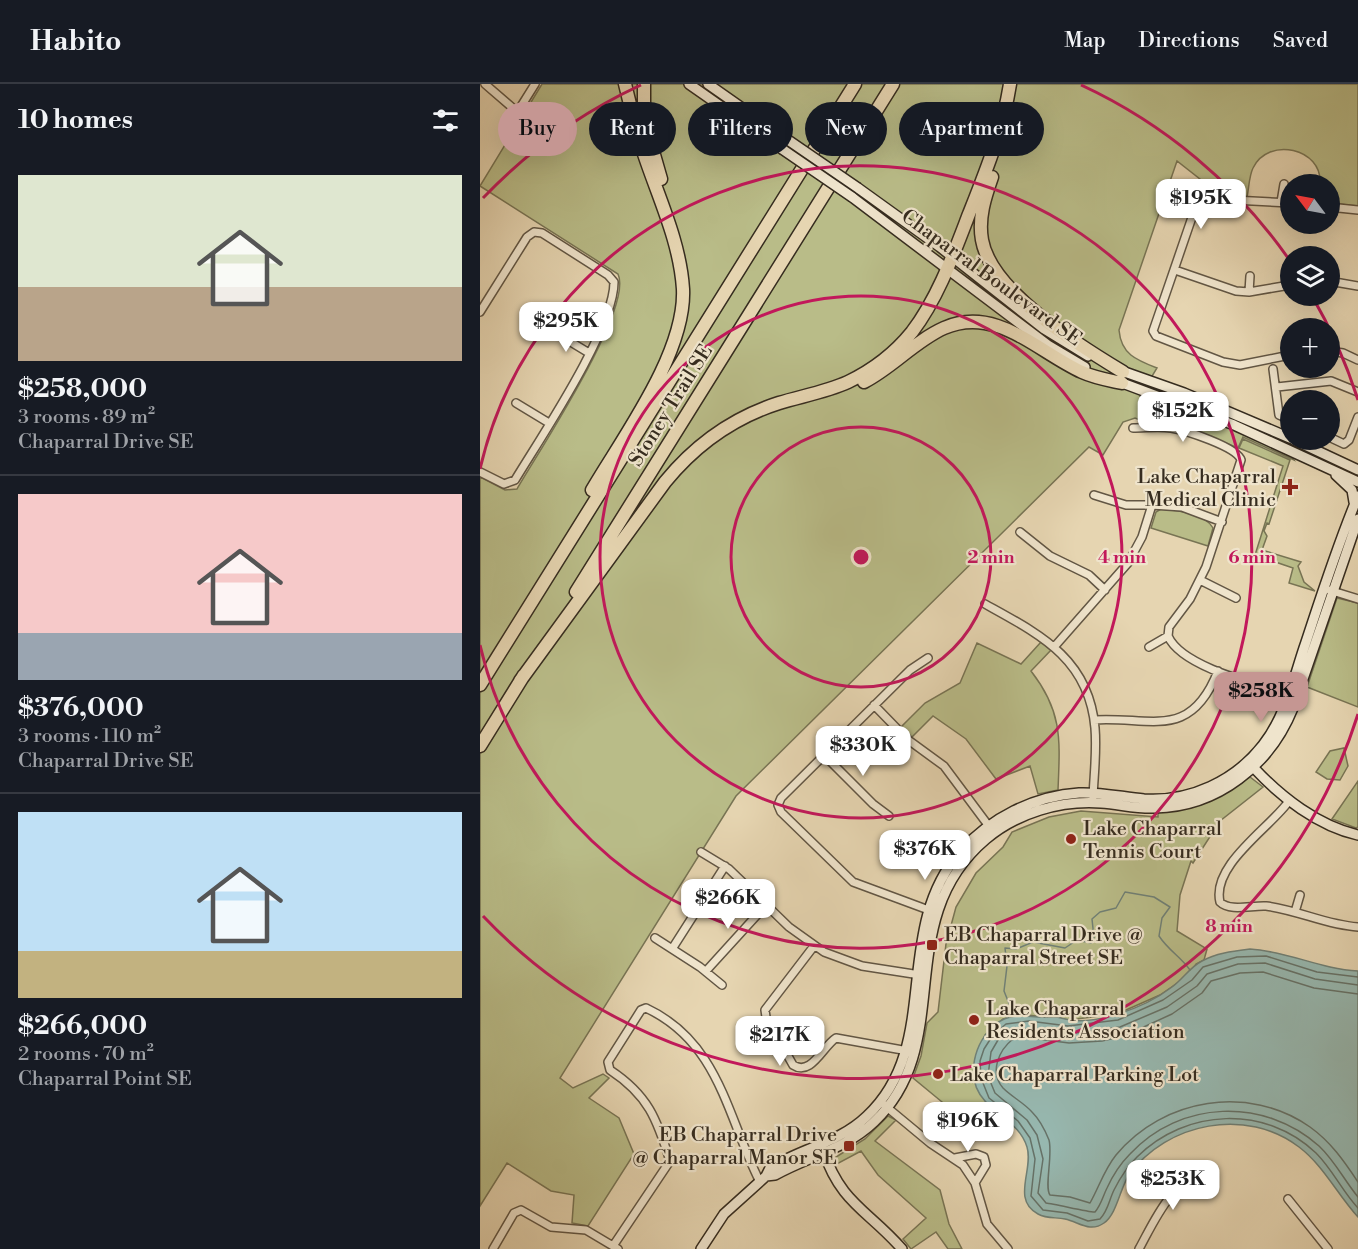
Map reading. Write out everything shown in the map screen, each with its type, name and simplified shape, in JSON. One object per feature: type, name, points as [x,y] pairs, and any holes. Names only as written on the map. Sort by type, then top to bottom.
[{"type":"highway","points":[[625,84],[641,147],[673,235],[683,289]]},
{"type":"highway","points":[[480,685],[659,376],[676,334],[683,289],[678,235],[644,124],[644,84]]},
{"type":"highway","name":"Stoney Trail SE","points":[[480,685],[855,84]]},
{"type":"highway","name":"Stoney Trail SE","points":[[480,746],[893,84]]},
{"type":"highway","points":[[520,681],[678,466],[712,435],[751,414],[842,384],[882,362],[902,343],[918,323],[950,262],[995,147],[1011,84]]},
{"type":"highway","points":[[1011,84],[1007,123],[981,217],[981,235],[986,255],[1005,283],[1043,317],[1123,377]]},
{"type":"highway","points":[[751,414],[832,394],[858,385],[885,370],[938,331],[967,322],[988,323],[1004,328],[1081,372],[1123,377]]},
{"type":"street","points":[[484,84],[517,110],[535,84]]},
{"type":"street","name":"Chaparral Boulevard SE","points":[[689,84],[950,262]]},
{"type":"street","name":"Chaparral Boulevard SE","points":[[708,84],[858,188],[1048,345],[1086,368],[1184,393],[1280,434]]},
{"type":"street","points":[[1280,202],[1233,200],[1205,194],[1199,197],[1153,331],[1156,336],[1223,362],[1240,365],[1280,357]]},
{"type":"street","points":[[1340,208],[1358,210]]},
{"type":"street","points":[[480,312],[527,237],[540,232],[608,275],[614,282],[606,316],[589,353],[513,482],[504,484],[480,472]]},
{"type":"street","points":[[1175,270],[1236,291],[1250,292],[1280,287]]},
{"type":"street","points":[[1250,276],[1250,292]]},
{"type":"street","points":[[1340,282],[1358,286]]},
{"type":"street","points":[[556,333],[589,353]]},
{"type":"street","points":[[1340,353],[1358,360]]},
{"type":"street","points":[[1273,369],[1280,415]]},
{"type":"street","name":"Chaparral Boulevard SE","points":[[1123,377],[1358,482]]},
{"type":"street","points":[[1277,387],[1331,381],[1358,392]]},
{"type":"street","points":[[516,403],[549,423]]},
{"type":"street","points":[[1340,442],[1344,444],[1349,440],[1358,417]]},
{"type":"street","points":[[1133,428],[1177,429],[1240,455],[1240,465],[1222,522],[1200,580],[1169,627],[1168,636],[1171,643],[1190,658],[1218,671],[1293,695]]},
{"type":"street","name":"Chaparral Boulevard SE","points":[[1315,450],[1358,470]]},
{"type":"street","points":[[701,1249],[724,1214],[763,1178],[775,1175],[823,1149],[860,1134],[904,1082],[911,1052],[932,911],[957,870],[992,829],[1044,809],[1094,798],[1145,808],[1185,805],[1222,790],[1279,737],[1356,500],[1351,488],[1326,467]]},
{"type":"street","points":[[1094,495],[1126,506],[1182,507],[1222,522]]},
{"type":"street","points":[[1055,646],[1133,556],[1152,505]]},
{"type":"street","points":[[1328,590],[1358,519]]},
{"type":"street","points":[[1020,532],[1050,556],[1089,575],[1104,590]]},
{"type":"street","points":[[1200,580],[1236,598]]},
{"type":"street","points":[[1328,590],[1358,599]]},
{"type":"street","points":[[985,604],[1031,628],[1055,646],[1079,677],[1094,720],[1094,798]]},
{"type":"street","points":[[1149,647],[1168,636]]},
{"type":"street","points":[[928,658],[914,667],[824,755],[782,798],[779,810],[853,882],[932,911]]},
{"type":"street","points":[[1094,720],[1152,723],[1173,720],[1200,701],[1218,671]]},
{"type":"street","points":[[874,705],[904,736],[942,764],[992,829]]},
{"type":"street","points":[[824,755],[873,804],[889,816]]},
{"type":"street","points":[[1251,764],[1290,801],[1314,816],[1358,835]]},
{"type":"street","points":[[1290,801],[1275,820],[1238,854],[1226,875],[1219,897],[1221,903],[1227,907],[1262,906],[1295,912],[1327,923],[1358,927]]},
{"type":"street","points":[[701,852],[725,866],[789,927],[814,946],[855,964],[921,975]]},
{"type":"street","points":[[672,949],[725,866]]},
{"type":"street","points":[[1295,912],[1300,895]]},
{"type":"street","points":[[706,971],[766,905]]},
{"type":"street","points":[[655,938],[706,971],[722,985]]},
{"type":"street","points":[[814,946],[765,1010],[766,1017],[793,1065],[800,1069],[807,1067],[836,1038],[911,1052]]},
{"type":"street","points":[[493,1249],[514,1213],[521,1210],[551,1227],[586,1230],[616,1248],[670,1161],[658,1123],[649,1105],[631,1083],[610,1070],[608,1062],[641,1010],[646,1008],[663,1016],[691,1041],[707,1061],[723,1090],[742,1145],[763,1178]]},
{"type":"street","points":[[884,1105],[930,1143],[955,1158],[967,1170],[975,1183],[987,1224],[1008,1249]]},
{"type":"street","points":[[823,1149],[843,1192],[901,1249]]},
{"type":"street","points":[[955,1158],[976,1154],[984,1157],[985,1166],[975,1183]]},
{"type":"street","points":[[1139,1249],[1172,1193],[1188,1180],[1208,1171]]},
{"type":"street","points":[[1288,1199],[1328,1249]]},
{"type":"green space","points":[[542,84],[1358,84],[1358,206],[1340,204],[1340,174],[1319,174],[1313,162],[1293,150],[1270,152],[1260,158],[1252,171],[1247,197],[1214,190],[1177,161],[1119,330],[1123,345],[1131,355],[1157,368],[1140,396],[1199,415],[1290,454],[1294,460],[1243,437],[1238,448],[1182,425],[1148,423],[1135,418],[1123,422],[1103,455],[1089,447],[736,796],[560,1078],[573,1088],[603,1074],[609,1078],[589,1098],[619,1118],[634,1154],[588,1226],[572,1223],[574,1195],[551,1191],[507,1163],[480,1206],[480,477],[505,490],[517,489],[581,381],[612,317],[619,292],[618,274],[480,186],[498,156],[577,156],[577,102],[531,102]]},
{"type":"green space","points":[[1243,439],[1290,460],[1269,524],[1267,523],[1264,531],[1267,536],[1262,550],[1301,562],[1298,566],[1304,582],[1315,591],[1289,583],[1293,568],[1255,555],[1283,466],[1239,448]]},
{"type":"green space","points":[[1161,509],[1175,510],[1204,519],[1213,528],[1208,546],[1151,528],[1156,512]]},
{"type":"green space","points":[[1337,598],[1358,603],[1358,707],[1307,687]]},
{"type":"green space","points":[[1041,642],[1051,650],[1031,671],[1049,700],[1054,713],[1059,741],[1058,790],[1038,794],[1030,766],[996,779],[966,739],[933,716],[912,737],[901,727],[925,703],[960,683],[977,643],[1021,664]]},
{"type":"green space","points":[[1344,748],[1348,766],[1340,780],[1327,779],[1316,772],[1330,751]]},
{"type":"green space","points":[[1250,777],[1263,787],[1220,821],[1193,863],[1191,861],[1180,895],[1177,931],[1207,949],[1204,960],[1196,964],[1189,975],[1160,995],[1117,1014],[1068,1020],[1028,1015],[1003,1019],[985,1035],[975,1059],[977,1086],[987,1104],[959,1116],[913,1078],[921,1056],[927,1023],[938,1012],[946,944],[956,907],[976,873],[1003,847],[1012,832],[1049,817],[1081,811],[1158,817],[1158,811],[1218,796]]},
{"type":"green space","points":[[1358,781],[1358,827],[1356,828],[1332,819]]},
{"type":"green space","points":[[888,1116],[896,1120],[875,1141],[940,1190],[949,1224],[962,1249],[948,1249],[936,1232],[911,1249],[903,1239],[926,1218],[878,1175],[861,1151],[835,1165],[836,1157],[865,1139]]},
{"type":"water","points":[[1250,949],[1264,950],[1344,970],[1358,971],[1358,1217],[1323,1171],[1299,1147],[1278,1135],[1256,1127],[1232,1124],[1209,1126],[1186,1132],[1164,1143],[1145,1157],[1126,1180],[1112,1214],[1099,1226],[1089,1227],[1065,1219],[1045,1217],[1030,1208],[1024,1192],[1028,1156],[1024,1139],[985,1101],[975,1082],[974,1061],[977,1050],[988,1032],[1002,1020],[1013,1017],[1088,1020],[1119,1014],[1161,994],[1207,958]]},
{"type":"waterway","points":[[1094,938],[1092,919],[1100,912],[1116,908],[1125,892],[1154,897],[1170,907],[1162,918],[1159,936],[1190,970]]},
{"type":"waterway","points":[[1014,1016],[1004,991],[1007,966],[1005,948],[1016,949],[1033,942],[1065,948],[1077,940],[1091,943]]},
{"type":"place","name":"Lake Chaparral Medical Clinic","points":[[1290,487]]},
{"type":"place","name":"Lake Chaparral Tennis Court","points":[[1071,839]]},
{"type":"place","name":"EB Chaparral Drive @ Chaparral Street SE","points":[[932,945]]},
{"type":"place","name":"Lake Chaparral Residents Association","points":[[974,1020]]},
{"type":"place","name":"Lake Chaparral Parking Lot","points":[[938,1074]]},
{"type":"place","name":"EB Chaparral Drive @ Chaparral Manor SE","points":[[849,1146]]}]
